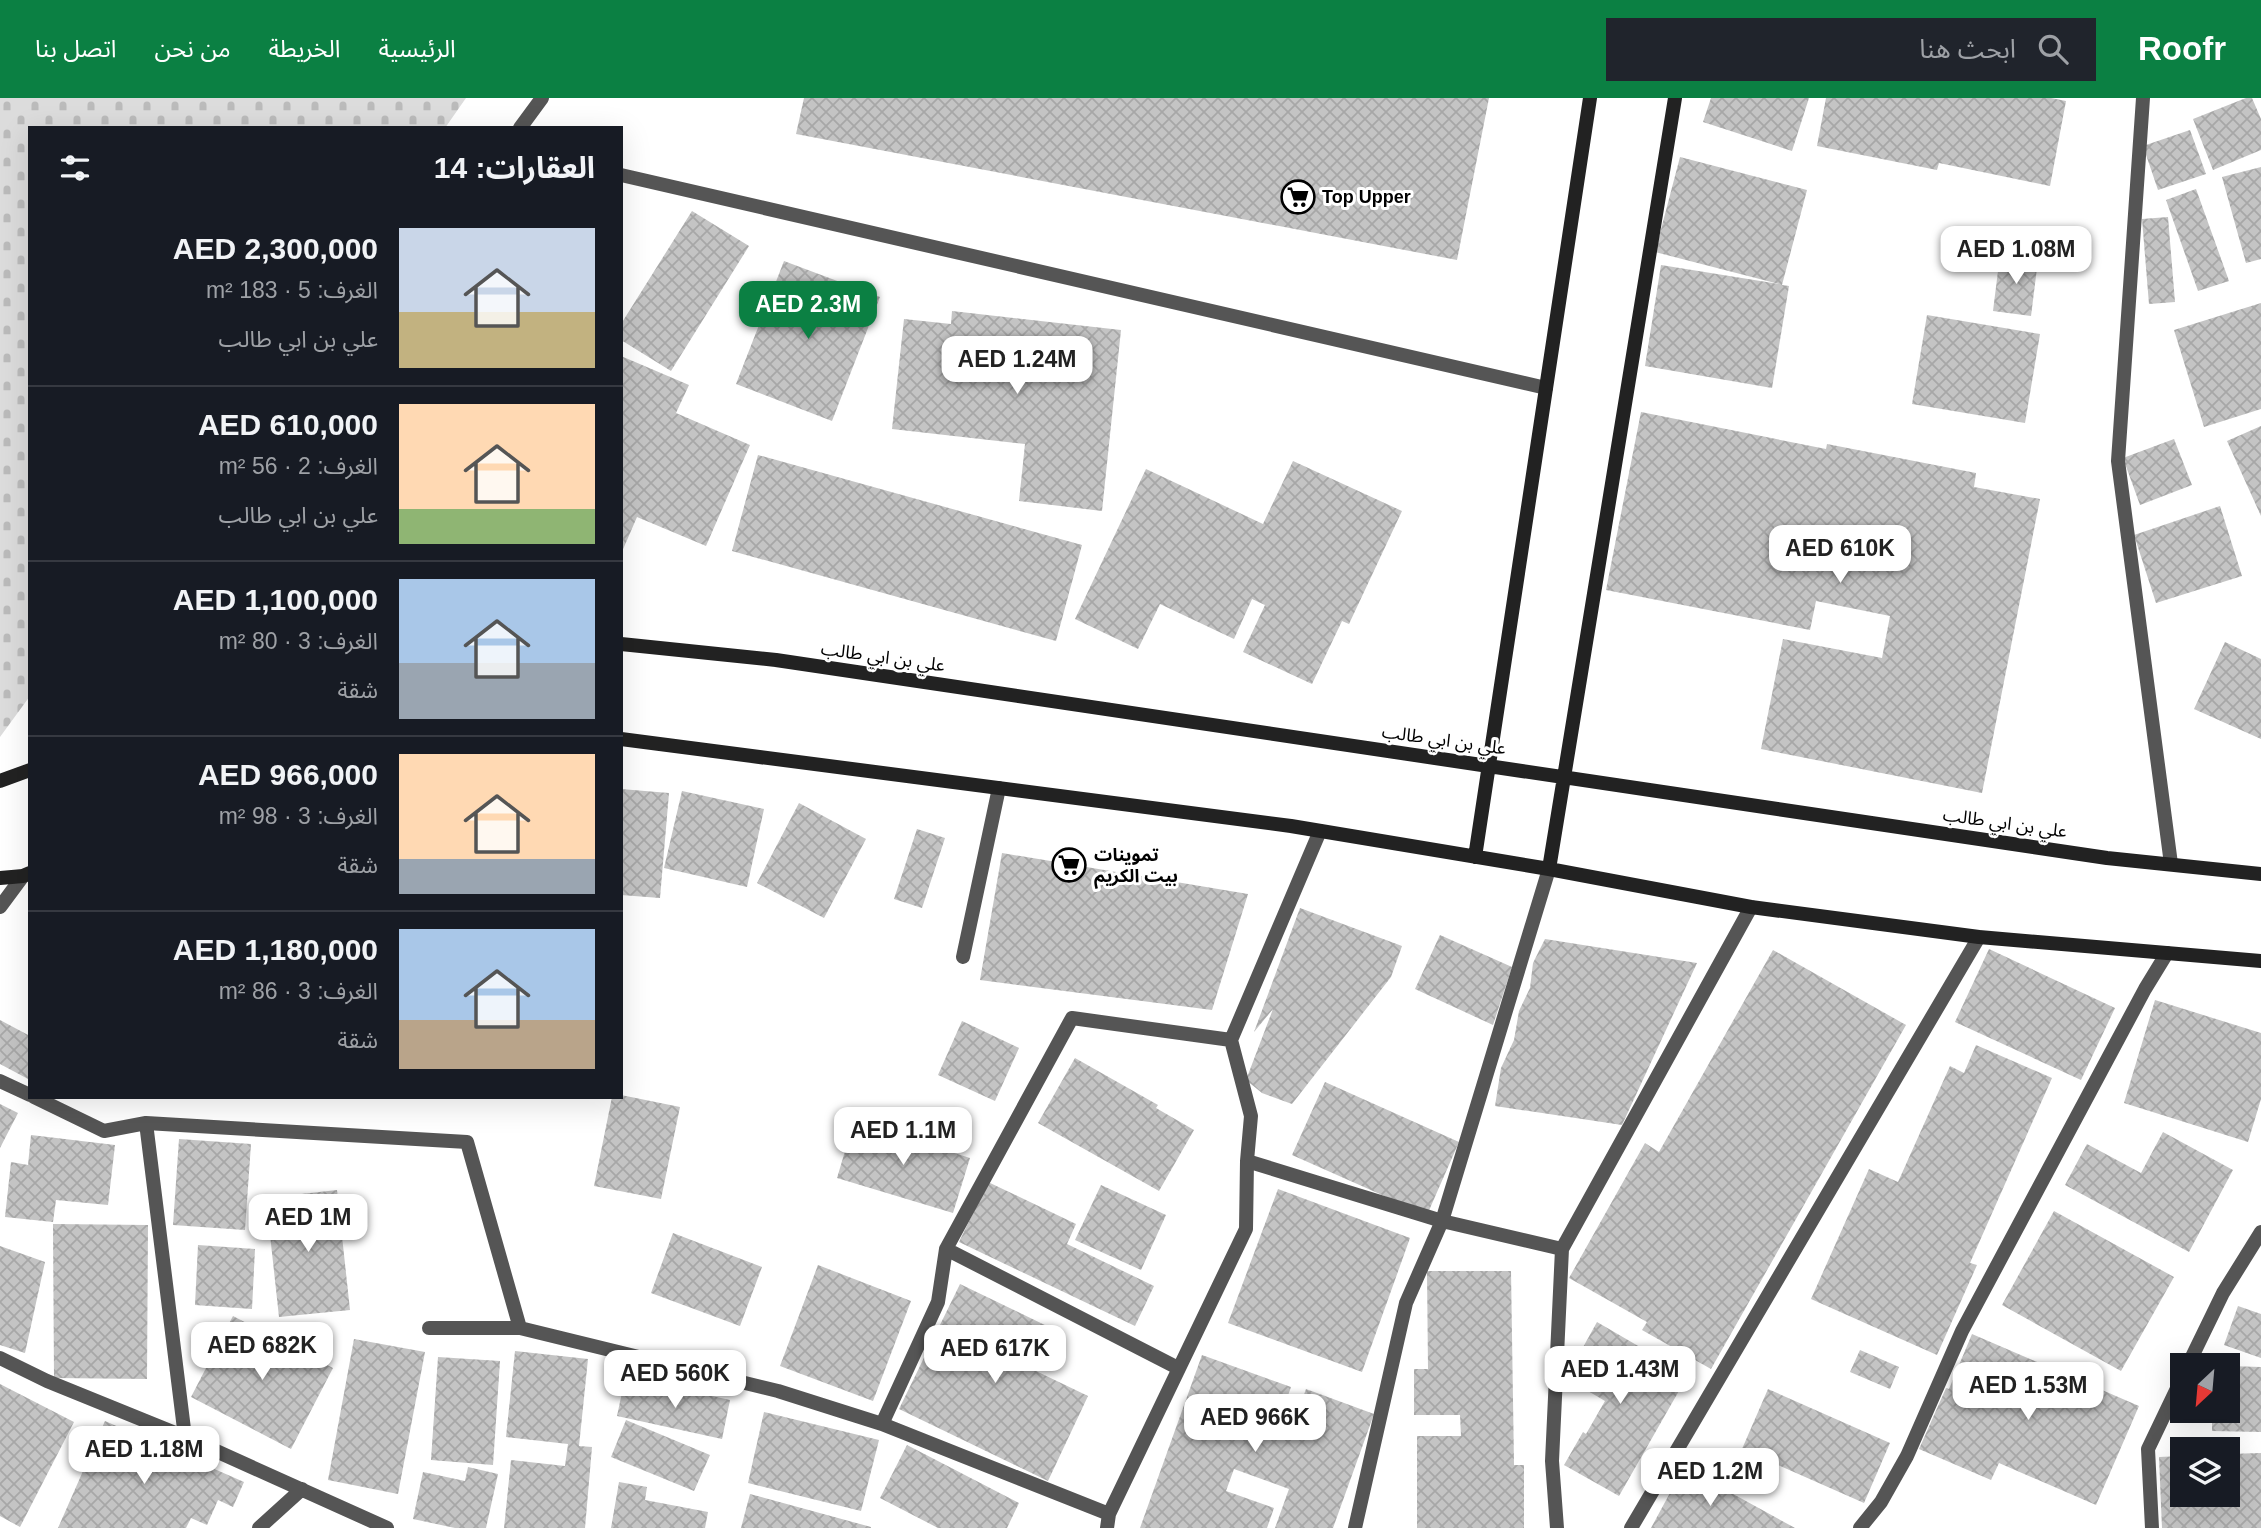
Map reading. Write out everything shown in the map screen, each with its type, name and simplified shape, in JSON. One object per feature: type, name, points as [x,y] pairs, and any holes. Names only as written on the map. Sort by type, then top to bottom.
[{"type":"main road","points":[[1475,857],[1590,98]]},
{"type":"main road","points":[[1549,869],[1675,98]]},
{"type":"main road","name":"علي بن ابي طالب","points":[[623,644],[790,662],[2094,856],[2261,874]]},
{"type":"main road","points":[[623,739],[1321,831],[1549,869],[1751,907],[1979,937],[2261,961]]},
{"type":"main road","points":[[0,781],[28,771]]},
{"type":"main road","points":[[0,878],[26,874]]},
{"type":"street","points":[[521,126],[541,98]]},
{"type":"street","points":[[2144,98],[2118,461],[2171,864]]},
{"type":"street","points":[[623,175],[1546,388]]},
{"type":"street","points":[[962,957],[999,788]]},
{"type":"street","points":[[429,1328],[520,1328],[778,1391],[881,1424],[1108,1521],[1178,1367],[1246,1229],[1251,1116],[1231,1040],[1321,831]]},
{"type":"street","points":[[1355,1528],[1406,1303],[1442,1221],[1549,869]]},
{"type":"street","points":[[0,907],[26,874]]},
{"type":"street","points":[[1557,1528],[1552,1461],[1562,1249],[1751,907]]},
{"type":"street","points":[[1631,1528],[1979,937]]},
{"type":"street","points":[[1860,1528],[1881,1502],[1907,1456],[1962,1331],[2166,953]]},
{"type":"street","points":[[881,1424],[937,1302],[946,1249],[1072,1018],[1231,1040]]},
{"type":"street","points":[[0,1080],[28,1094]]},
{"type":"street","points":[[38,1099],[104,1131],[146,1123],[467,1143],[520,1328]]},
{"type":"street","points":[[146,1123],[186,1437]]},
{"type":"street","points":[[1247,1161],[1442,1221],[1562,1249]]},
{"type":"street","points":[[2194,1353],[2223,1293],[2261,1233]]},
{"type":"street","points":[[946,1249],[1178,1367]]},
{"type":"street","points":[[0,1359],[47,1381],[186,1437],[385,1528]]},
{"type":"street","points":[[2151,1528],[2148,1449],[2170,1403]]},
{"type":"street","points":[[259,1528],[302,1489]]},
{"type":"green space","points":[[0,98],[466,98],[446,126],[28,126],[28,699],[0,737]]},
{"type":"building","name":"Top Upper","points":[[804,98],[1489,98],[1457,260],[796,134]]},
{"type":"building","points":[[1711,98],[1809,98],[1792,151],[1703,122]]},
{"type":"building","points":[[1826,98],[2051,98],[2066,101],[2050,186],[1939,163],[1937,170],[1817,146]]},
{"type":"building","points":[[2252,98],[2261,119],[2261,150],[2213,170],[2193,119]]},
{"type":"building","points":[[2190,130],[2206,174],[2158,190],[2143,146]]},
{"type":"building","points":[[1680,157],[1807,190],[1782,285],[1789,286],[1772,388],[1645,366],[1661,265],[1779,284],[1655,252]]},
{"type":"building","points":[[2261,167],[2261,259],[2246,263],[2222,177]]},
{"type":"building","points":[[2196,189],[2229,281],[2198,291],[2166,200]]},
{"type":"building","points":[[692,211],[749,246],[671,371],[623,341],[623,321]]},
{"type":"building","points":[[2168,217],[2175,302],[2149,304],[2142,219]]},
{"type":"building","points":[[2000,255],[2038,260],[2031,316],[1993,311]]},
{"type":"building","points":[[784,261],[880,297],[832,421],[736,384]]},
{"type":"building","points":[[2261,303],[2261,409],[2204,427],[2174,330]]},
{"type":"building","points":[[952,311],[1121,330],[1102,511],[1019,501],[1025,444],[892,429],[904,319],[951,324]]},
{"type":"building","points":[[1927,315],[2040,334],[2025,423],[1912,404]]},
{"type":"building","points":[[623,357],[689,385],[676,413],[750,445],[706,546],[637,517],[623,549]]},
{"type":"building","points":[[1641,412],[1826,449],[1827,444],[1976,473],[1974,487],[2040,499],[1982,793],[1761,749],[1783,639],[1882,658],[1890,616],[1816,601],[1810,630],[1606,590]]},
{"type":"building","points":[[2261,426],[2261,516],[2227,441]]},
{"type":"building","points":[[2174,439],[2192,485],[2140,505],[2123,458]]},
{"type":"building","points":[[758,455],[1082,545],[1056,641],[732,551]]},
{"type":"building","points":[[1293,461],[1402,511],[1349,624],[1342,621],[1312,684],[1243,652],[1265,605],[1252,599],[1234,639],[1160,604],[1138,649],[1075,619],[1146,469],[1263,524]]},
{"type":"building","points":[[2220,506],[2242,576],[2156,603],[2134,535]]},
{"type":"building","points":[[2225,642],[2261,659],[2261,739],[2194,709]]},
{"type":"building","points":[[623,789],[669,793],[660,898],[623,895]]},
{"type":"building","points":[[682,791],[764,809],[747,887],[664,868]]},
{"type":"building","points":[[799,803],[866,839],[824,918],[757,883]]},
{"type":"building","points":[[917,829],[945,838],[922,908],[894,899]]},
{"type":"building","points":[[1002,853],[1248,894],[1212,1010],[980,980]]},
{"type":"building","points":[[1300,908],[1402,946],[1391,977],[1292,1104],[1262,1093],[1246,1080],[1273,1009],[1254,1032]]},
{"type":"building","points":[[1440,935],[1512,967],[1493,1025],[1415,989]]},
{"type":"building","points":[[1545,939],[1697,963],[1622,1125],[1495,1106],[1501,1068],[1514,1040],[1519,1011],[1530,988],[1533,963]]},
{"type":"building","points":[[1989,949],[2115,1008],[2081,1080],[1955,1022]]},
{"type":"building","points":[[1773,950],[1906,1025],[1711,1369],[1642,1330],[1647,1322],[1569,1278],[1645,1143],[1659,1152]]},
{"type":"building","points":[[2155,1000],[2261,1033],[2261,1099],[2248,1142],[2124,1103]]},
{"type":"building","points":[[0,1020],[28,1035],[28,1079],[0,1064]]},
{"type":"building","points":[[962,1021],[1019,1048],[995,1101],[938,1075]]},
{"type":"building","points":[[1976,1045],[2052,1078],[1970,1263],[1977,1265],[1937,1355],[1811,1299],[1869,1169],[1898,1182],[1950,1066],[1964,1073]]},
{"type":"building","points":[[1075,1058],[1158,1105],[1156,1108],[1194,1130],[1159,1191],[1038,1123]]},
{"type":"building","points":[[1325,1082],[1459,1142],[1427,1215],[1292,1155]]},
{"type":"building","points":[[623,1095],[680,1107],[661,1199],[594,1186],[612,1099],[623,1099]]},
{"type":"building","points":[[0,1104],[18,1113],[0,1148]]},
{"type":"building","points":[[854,1121],[970,1158],[953,1213],[837,1178]]},
{"type":"building","points":[[2163,1132],[2233,1170],[2189,1252],[2065,1185],[2087,1144],[2141,1173]]},
{"type":"building","points":[[31,1135],[115,1145],[108,1205],[56,1200],[53,1222],[5,1217],[11,1162],[28,1165]]},
{"type":"building","points":[[179,1139],[251,1144],[245,1230],[173,1225]]},
{"type":"building","points":[[988,1182],[1076,1224],[1067,1244],[1154,1286],[1135,1326],[959,1242]]},
{"type":"building","points":[[1101,1185],[1166,1215],[1141,1270],[1075,1240]]},
{"type":"building","points":[[1278,1189],[1410,1238],[1362,1372],[1228,1323]]},
{"type":"building","points":[[337,1190],[350,1310],[279,1317],[266,1198]]},
{"type":"building","points":[[2054,1211],[2174,1277],[2121,1371],[2002,1305]]},
{"type":"building","points":[[53,1224],[148,1225],[147,1379],[54,1378]]},
{"type":"building","points":[[673,1233],[762,1267],[740,1326],[651,1293]]},
{"type":"building","points":[[198,1245],[255,1249],[252,1309],[195,1305]]},
{"type":"building","points":[[0,1246],[45,1262],[25,1353],[0,1345]]},
{"type":"building","points":[[818,1265],[911,1301],[873,1401],[780,1366]]},
{"type":"building","points":[[1427,1271],[1511,1271],[1514,1465],[1524,1465],[1524,1528],[1417,1528],[1417,1436],[1461,1436],[1460,1415],[1414,1415],[1414,1369],[1428,1369]]},
{"type":"building","points":[[960,1284],[1055,1330],[1036,1371],[1088,1396],[1048,1481],[899,1409]]},
{"type":"building","points":[[2238,1306],[2261,1314],[2261,1358],[2224,1345]]},
{"type":"building","points":[[233,1316],[333,1368],[291,1449],[191,1397]]},
{"type":"building","points":[[1597,1322],[1688,1375],[1619,1496],[1564,1465],[1605,1401],[1566,1378]]},
{"type":"building","points":[[1972,1334],[2139,1406],[2096,1505],[1999,1463],[1991,1480],[1919,1449],[1946,1388],[1949,1389]]},
{"type":"building","points":[[354,1339],[425,1352],[398,1494],[328,1480]]},
{"type":"building","points":[[1860,1350],[1899,1367],[1890,1389],[1850,1372]]},
{"type":"building","points":[[515,1351],[588,1359],[579,1446],[592,1447],[585,1528],[504,1528],[511,1460],[565,1466],[568,1444],[506,1437]]},
{"type":"building","points":[[1202,1355],[1291,1387],[1282,1413],[1296,1417],[1306,1389],[1374,1414],[1333,1528],[1275,1528],[1289,1489],[1234,1469],[1226,1491],[1274,1508],[1267,1528],[1140,1528]]},
{"type":"building","points":[[438,1357],[500,1361],[493,1465],[431,1460]]},
{"type":"building","points":[[2240,1366],[2261,1367],[2261,1432],[2212,1431],[2212,1423],[2240,1423]]},
{"type":"building","points":[[624,1383],[683,1396],[685,1390],[730,1400],[722,1439],[617,1416]]},
{"type":"building","points":[[0,1384],[74,1422],[20,1527],[0,1516]]},
{"type":"building","points":[[1768,1389],[1890,1443],[1864,1503],[1742,1449]]},
{"type":"building","points":[[764,1412],[879,1440],[861,1511],[748,1483]]},
{"type":"building","points":[[626,1420],[710,1455],[694,1491],[611,1457]]},
{"type":"building","points":[[105,1421],[244,1482],[233,1507],[218,1500],[207,1525],[191,1518],[186,1528],[58,1528]]},
{"type":"building","points":[[907,1445],[1019,1503],[1007,1528],[938,1528],[880,1498]]},
{"type":"building","points":[[2261,1453],[2261,1528],[2162,1528],[2159,1457],[2170,1457],[2170,1507],[2240,1507],[2240,1454]]},
{"type":"building","points":[[468,1467],[498,1474],[486,1528],[455,1528],[413,1519],[423,1472],[465,1481]]},
{"type":"building","points":[[1684,1467],[1795,1528],[1651,1528]]},
{"type":"building","points":[[619,1482],[647,1487],[645,1500],[708,1512],[705,1528],[611,1528]]},
{"type":"building","points":[[750,1494],[871,1527],[871,1528],[741,1528]]},
{"type":"place","name":"Top Upper","points":[[1298,197]]},
{"type":"place","name":"تموينات بيت الكريم","points":[[1069,865]]}]
